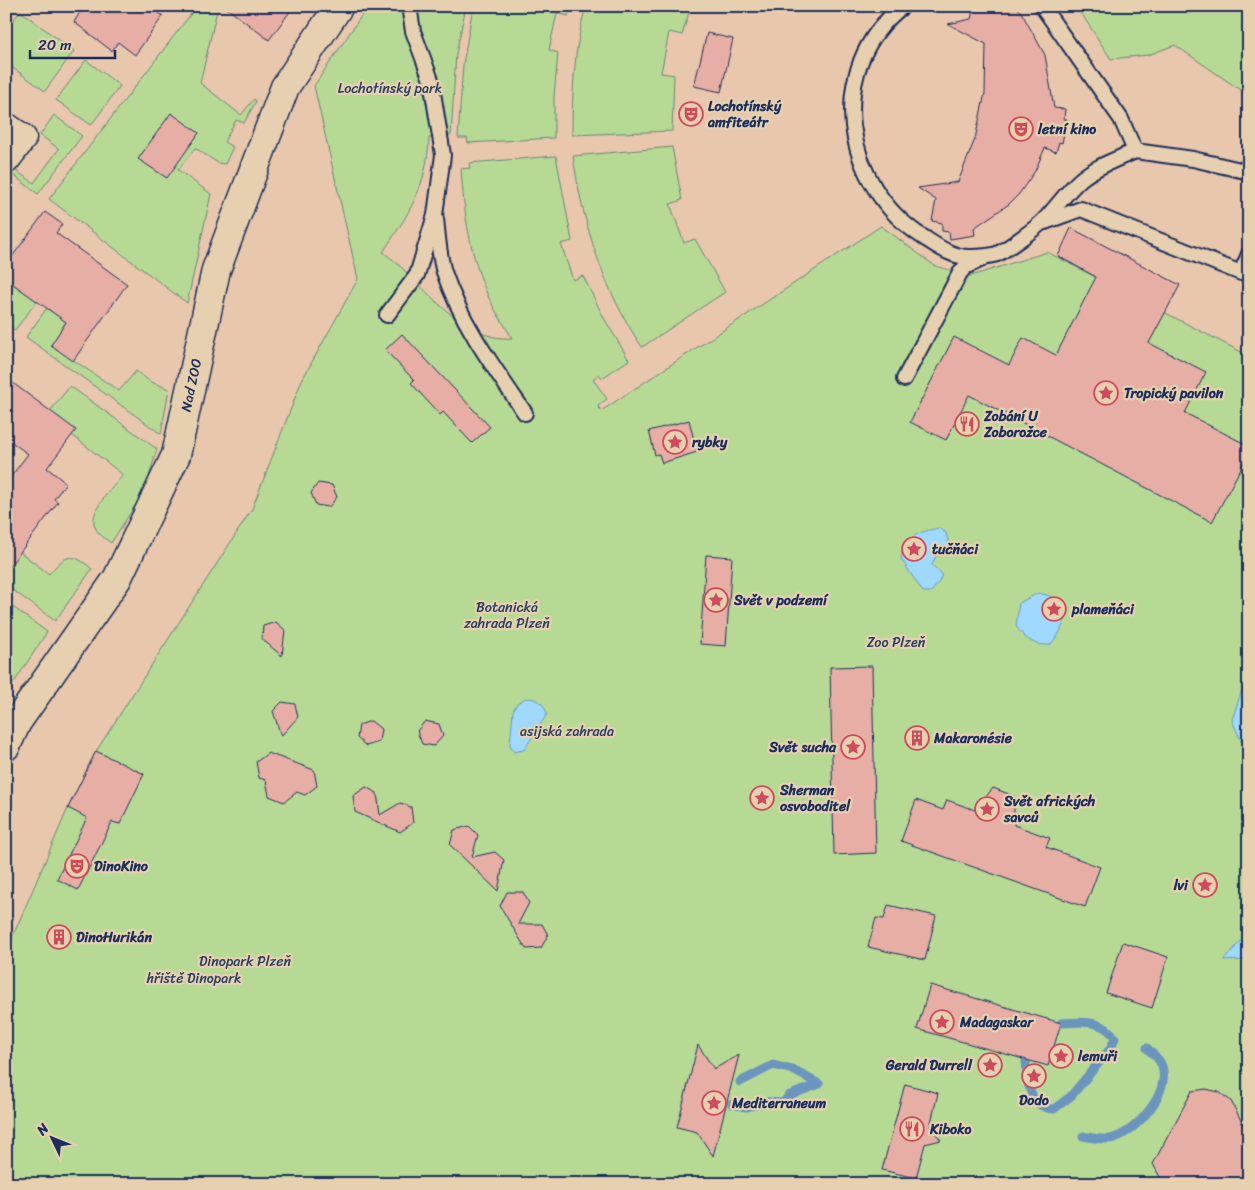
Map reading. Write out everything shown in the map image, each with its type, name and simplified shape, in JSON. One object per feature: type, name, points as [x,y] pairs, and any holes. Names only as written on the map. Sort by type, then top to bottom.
[{"type":"street","name":"Nad ZOO","points":[[6,746],[17,722],[117,579],[176,455],[216,270],[285,87],[339,6]]},
{"type":"street","points":[[6,127],[22,138],[6,159]]},
{"type":"lane","points":[[388,315],[417,276],[435,215],[444,155],[431,80],[414,30],[410,6]]},
{"type":"lane","points":[[903,6],[873,39],[856,78],[852,105],[852,126],[860,163],[880,198],[912,231],[944,251],[969,258],[997,254]]},
{"type":"lane","points":[[1042,6],[1121,119],[1135,151]]},
{"type":"lane","points":[[904,379],[960,273],[974,262],[997,254],[1042,223],[1082,178],[1135,151],[1192,159],[1249,172]]},
{"type":"lane","points":[[1042,223],[1081,209],[1241,273],[1249,254]]},
{"type":"lane","points":[[435,215],[444,271],[457,304],[495,368],[525,413]]},
{"type":"green space","points":[[197,6],[218,6],[200,83],[241,115],[254,99],[256,101],[244,123],[236,120],[224,142],[233,147],[225,164],[218,163],[195,148],[178,170],[211,194],[187,303],[49,199]]},
{"type":"green space","name":"Zoo Plzeň","points":[[368,6],[466,6],[456,54],[451,135],[429,138],[425,171],[415,199],[383,252],[458,320],[475,330],[493,337],[512,338],[491,303],[477,267],[466,218],[461,169],[470,168],[469,163],[556,156],[572,241],[561,244],[573,280],[583,276],[604,318],[629,360],[602,378],[599,374],[593,379],[607,399],[598,406],[601,411],[881,226],[935,266],[971,276],[1047,252],[1249,356],[1249,1184],[6,1184],[6,952],[68,808],[95,753],[252,509],[302,380],[358,279],[314,86]]},
{"type":"green space","points":[[473,6],[571,6],[568,16],[557,13],[549,50],[558,53],[554,96],[554,138],[468,143],[467,138],[458,138],[463,65]]},
{"type":"green space","points":[[586,6],[691,6],[682,35],[669,32],[661,73],[674,75],[672,131],[572,135],[574,70]]},
{"type":"green space","points":[[1072,6],[1249,6],[1249,96],[1175,45],[1148,55],[1111,59],[1083,16]]},
{"type":"green space","points":[[20,11],[74,51],[45,91],[6,63],[6,30]]},
{"type":"green space","points":[[86,60],[120,86],[91,125],[56,100]]},
{"type":"green space","points":[[54,115],[82,136],[38,194],[12,174],[15,170],[34,183],[59,149],[40,135]]},
{"type":"green space","points":[[672,147],[682,200],[670,204],[684,243],[695,239],[725,292],[642,347],[616,302],[597,256],[577,182],[573,156]]},
{"type":"green space","points":[[6,279],[37,301],[15,330],[6,324]]},
{"type":"green space","points":[[47,308],[66,322],[51,345],[119,391],[136,371],[151,382],[169,389],[161,434],[26,337]]},
{"type":"green space","points":[[70,386],[157,449],[145,490],[111,543],[96,529],[95,515],[102,500],[123,475],[72,435],[50,411]]},
{"type":"green space","points":[[16,549],[49,574],[60,562],[69,558],[79,560],[92,569],[55,621],[6,585],[6,571],[9,567],[6,565]]},
{"type":"green space","points":[[6,602],[47,632],[6,695]]},
{"type":"water","points":[[939,528],[946,533],[949,545],[946,553],[936,556],[932,565],[942,574],[939,582],[931,592],[923,592],[901,559],[903,551],[905,545],[914,536]]},
{"type":"water","points":[[1038,593],[1056,600],[1067,615],[1059,634],[1050,645],[1030,641],[1016,626],[1019,603]]},
{"type":"water","points":[[1249,668],[1249,751],[1241,741],[1232,720]]},
{"type":"water","points":[[526,698],[540,702],[547,714],[524,750],[514,752],[510,745],[513,711],[517,703]]},
{"type":"water","points":[[1249,932],[1249,962],[1243,960],[1223,961]]},
{"type":"building","points":[[84,6],[149,6],[163,16],[135,55],[118,42],[112,51],[74,22]]},
{"type":"building","points":[[224,6],[294,6],[269,40]]},
{"type":"building","name":"letní kino","points":[[974,6],[1015,6],[1021,12],[1045,55],[1054,108],[1065,109],[1064,119],[1067,119],[1062,143],[1059,142],[1056,152],[1045,148],[1035,171],[1019,194],[1009,204],[974,228],[975,235],[950,239],[949,232],[942,231],[942,223],[932,221],[936,200],[918,188],[958,182],[975,139],[985,93],[986,44],[948,24],[971,19]]},
{"type":"building","points":[[707,33],[733,39],[721,92],[694,86]]},
{"type":"building","points":[[171,113],[199,133],[167,178],[138,159]]},
{"type":"building","points":[[45,212],[62,224],[56,233],[127,284],[73,361],[51,345],[66,322],[6,279],[6,265]]},
{"type":"building","points":[[1071,228],[1180,285],[1149,343],[1206,372],[1185,413],[1249,446],[1249,453],[1212,522],[969,395],[946,440],[910,422],[954,337],[1009,365],[1023,338],[1056,355],[1096,277],[1058,256]]},
{"type":"building","points":[[402,334],[490,427],[472,443],[443,412],[440,415],[411,383],[414,380],[385,350]]},
{"type":"building","points":[[6,378],[76,430],[47,468],[66,483],[54,499],[58,502],[6,571],[6,483],[28,454],[6,438]]},
{"type":"building","points":[[689,420],[697,452],[662,463],[659,454],[655,455],[649,431]]},
{"type":"building","points":[[318,483],[332,485],[337,497],[329,507],[316,505],[311,493]]},
{"type":"building","points":[[706,555],[732,557],[726,646],[700,644]]},
{"type":"building","points":[[276,622],[285,630],[282,656],[262,639],[263,626]]},
{"type":"building","points":[[872,666],[876,853],[834,855],[830,667]]},
{"type":"building","points":[[282,702],[295,704],[298,717],[281,736],[273,711]]},
{"type":"building","points":[[371,721],[381,729],[379,742],[366,746],[357,738],[359,725]]},
{"type":"building","points":[[425,721],[439,724],[443,736],[434,746],[422,744],[417,731]]},
{"type":"building","points":[[96,751],[144,774],[120,824],[112,822],[78,890],[57,879],[87,818],[68,808]]},
{"type":"building","points":[[268,753],[314,770],[317,786],[305,795],[297,792],[284,802],[269,796],[266,780],[259,778],[256,762]]},
{"type":"building","points":[[366,787],[377,793],[380,815],[400,803],[411,807],[413,823],[400,832],[355,812],[353,796]]},
{"type":"building","points":[[993,788],[1014,796],[1014,825],[1050,838],[1046,847],[1100,867],[1085,907],[901,841],[916,800],[943,810],[947,800],[975,810]]},
{"type":"building","points":[[469,826],[478,835],[472,857],[495,852],[504,860],[498,891],[450,845],[454,830]]},
{"type":"building","points":[[507,892],[523,892],[529,903],[518,924],[542,924],[548,935],[541,948],[526,949],[515,931],[500,906]]},
{"type":"building","points":[[888,905],[936,916],[925,960],[868,947],[876,918],[884,919]]},
{"type":"building","points":[[1123,942],[1168,957],[1152,1008],[1106,993]]},
{"type":"building","points":[[930,985],[1061,1023],[1048,1066],[917,1029]]},
{"type":"building","points":[[698,1045],[714,1069],[739,1055],[713,1156],[697,1132],[677,1127]]},
{"type":"building","name":"Kiboko","points":[[905,1084],[938,1093],[930,1127],[941,1140],[925,1144],[916,1178],[882,1170]]},
{"type":"building","points":[[1206,1089],[1219,1092],[1231,1101],[1249,1136],[1249,1184],[1168,1184],[1161,1179],[1153,1164],[1192,1091]]},
{"type":"waterway","points":[[1026,1060],[1028,1084],[1039,1104],[1054,1109],[1071,1096],[1111,1048],[1115,1038],[1105,1028],[1091,1023],[1061,1023]]},
{"type":"waterway","points":[[1083,1136],[1103,1139],[1114,1138],[1133,1127],[1150,1109],[1157,1099],[1163,1077],[1161,1063],[1147,1048]]},
{"type":"waterway","points":[[732,1104],[746,1107],[767,1102],[784,1103],[788,1096],[819,1084],[793,1070],[773,1065],[740,1082]]},
{"type":"place","name":"Lochotínský amfiteátr","points":[[691,114]]},
{"type":"place","name":"letní kino","points":[[1021,129]]},
{"type":"place","name":"Tropický pavilon","points":[[1106,393]]},
{"type":"place","name":"Zobání U Zoborožce","points":[[967,424]]},
{"type":"place","name":"rybky","points":[[675,442]]},
{"type":"place","name":"tučňáci","points":[[914,549]]},
{"type":"place","name":"Svět v podzemí","points":[[716,600]]},
{"type":"place","name":"plameňáci","points":[[1054,609]]},
{"type":"place","name":"Makaronésie","points":[[917,738]]},
{"type":"place","name":"Svět sucha","points":[[853,747]]},
{"type":"place","name":"Sherman osvoboditel","points":[[762,798]]},
{"type":"place","name":"Svět afrických savců","points":[[987,809]]},
{"type":"place","name":"DinoKino","points":[[77,866]]},
{"type":"place","name":"lvi","points":[[1205,885]]},
{"type":"place","name":"DinoHurikán","points":[[59,937]]},
{"type":"place","name":"Madagaskar","points":[[942,1022]]},
{"type":"place","name":"lemuři","points":[[1061,1056]]},
{"type":"place","name":"Gerald Durrell","points":[[990,1065]]},
{"type":"place","name":"Dodo","points":[[1034,1076]]},
{"type":"place","name":"Mediterraneum","points":[[714,1103]]},
{"type":"place","name":"Kiboko","points":[[912,1129]]},
{"type":"park label","name":"Lochotínský park","points":[[390,88]]},
{"type":"park label","name":"Botanická zahrada Plzeň","points":[[507,616]]},
{"type":"park label","name":"asijská zahrada","points":[[567,731]]},
{"type":"park label","name":"Dinopark Plzeň","points":[[245,961]]},
{"type":"park label","name":"hřiště Dinopark","points":[[194,978]]}]
